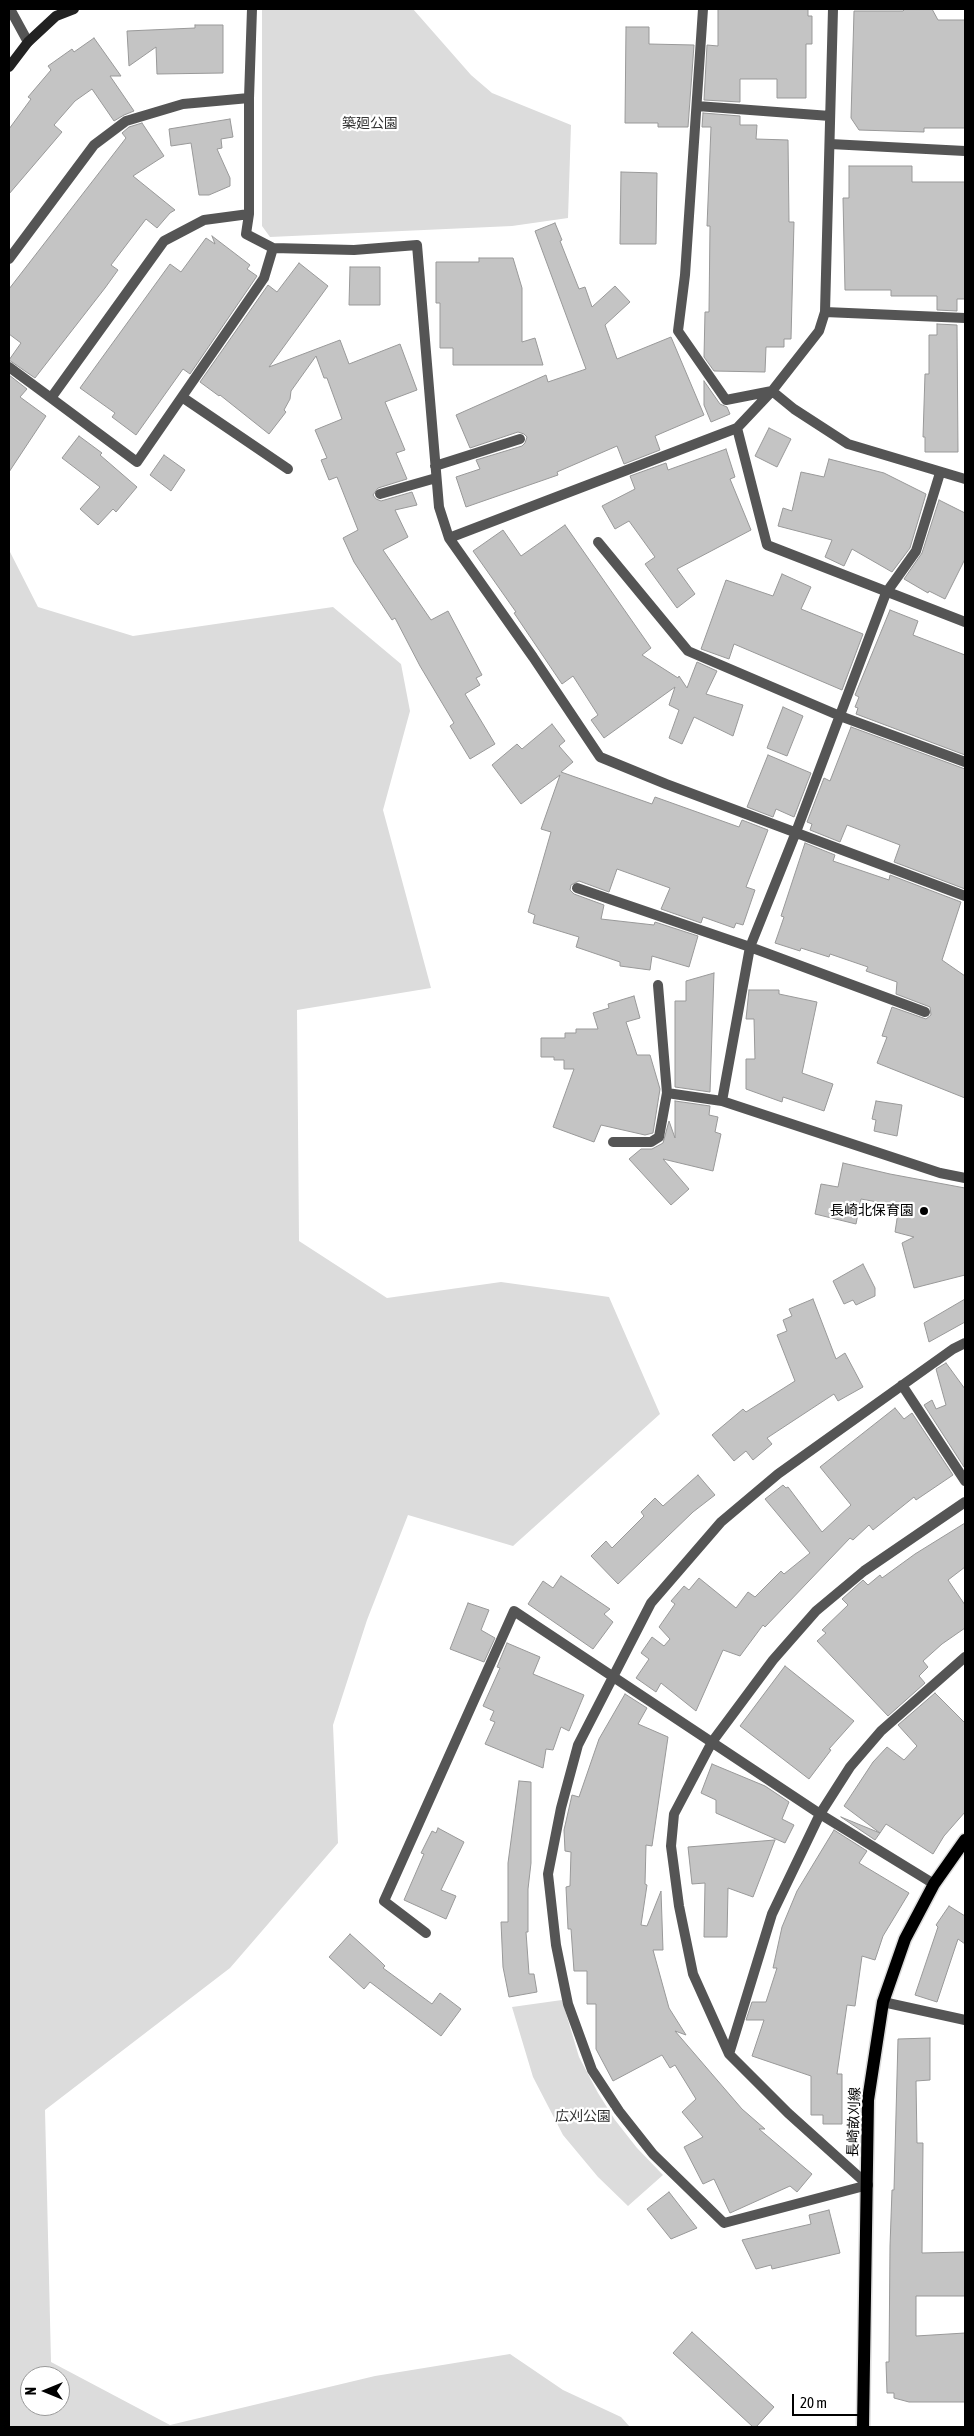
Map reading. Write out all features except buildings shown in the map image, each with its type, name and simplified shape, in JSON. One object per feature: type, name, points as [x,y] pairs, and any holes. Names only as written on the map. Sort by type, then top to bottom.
[{"type":"main road","name":"長崎畝刈線","points":[[863,2427],[868,2100],[883,2002],[905,1939],[934,1884],[965,1840]]},
{"type":"street","points":[[10,9],[28,42]]},
{"type":"street","points":[[9,66],[28,42],[56,16],[74,9]]},
{"type":"street","points":[[252,9],[249,98],[249,214],[246,234],[273,248],[354,250],[417,244],[438,507],[449,538],[533,657],[600,757],[666,784],[965,896]]},
{"type":"street","points":[[703,9],[685,275],[678,331],[726,400],[772,391]]},
{"type":"street","points":[[449,538],[737,428],[772,391],[819,331],[825,312],[833,9]]},
{"type":"street","points":[[9,259],[94,145],[126,121],[183,104],[249,98]]},
{"type":"street","points":[[697,106],[830,116]]},
{"type":"street","points":[[830,144],[965,151]]},
{"type":"street","points":[[51,398],[164,241],[204,220],[249,214]]},
{"type":"street","points":[[9,367],[137,462],[264,278],[273,248]]},
{"type":"street","points":[[825,312],[965,318]]},
{"type":"street","points":[[772,391],[794,409],[848,444],[965,479]]},
{"type":"street","points":[[182,397],[288,469]]},
{"type":"street","points":[[737,428],[767,545],[886,593],[965,622]]},
{"type":"street","points":[[435,466],[520,439]]},
{"type":"street","points":[[722,1101],[750,947],[796,832],[886,593],[916,552],[940,473]]},
{"type":"street","points":[[380,494],[436,478]]},
{"type":"street","points":[[598,542],[688,651],[840,716],[965,762]]},
{"type":"street","points":[[577,888],[750,947],[925,1012]]},
{"type":"street","points":[[613,1142],[652,1142],[659,1137],[667,1093],[658,985]]},
{"type":"street","points":[[667,1093],[722,1101],[940,1173],[965,1178]]},
{"type":"street","points":[[868,2185],[724,2223],[653,2154],[619,2111],[592,2070],[568,2004],[556,1946],[548,1874],[561,1808],[578,1745],[652,1603],[721,1522],[778,1474],[952,1349],[965,1343]]},
{"type":"street","points":[[902,1385],[965,1481]]},
{"type":"street","points":[[868,2185],[788,2113],[729,2054],[693,1974],[679,1906],[671,1846],[674,1814],[712,1742],[773,1660],[816,1611],[864,1571],[965,1502]]},
{"type":"street","points":[[426,1934],[384,1900],[514,1611],[820,1814],[934,1884]]},
{"type":"street","points":[[729,2054],[772,1914],[820,1814],[850,1767],[881,1731],[965,1657]]},
{"type":"street","points":[[883,2002],[965,2020]]},
{"type":"green space","name":"築廻公園","points":[[262,9],[413,9],[471,75],[492,93],[571,125],[568,218],[512,226],[270,237],[262,226]]},
{"type":"green space","points":[[9,550],[38,607],[133,636],[333,607],[401,664],[410,711],[383,810],[431,988],[297,1010],[299,1241],[387,1298],[501,1282],[609,1297],[660,1414],[513,1546],[408,1515],[367,1620],[333,1725],[338,1843],[230,1968],[45,2110],[51,2362],[59,2366],[20,2366],[20,2416],[70,2416],[70,2372],[170,2425],[375,2376],[510,2354],[563,2390],[621,2417],[630,2427],[9,2427]]},
{"type":"green space","name":"広刈公園","points":[[562,2000],[579,2057],[598,2093],[615,2120],[637,2148],[663,2175],[628,2206],[598,2177],[563,2135],[533,2077],[512,2007]]},
{"type":"place","name":"長崎北保育園","points":[[924,1211]]}]
